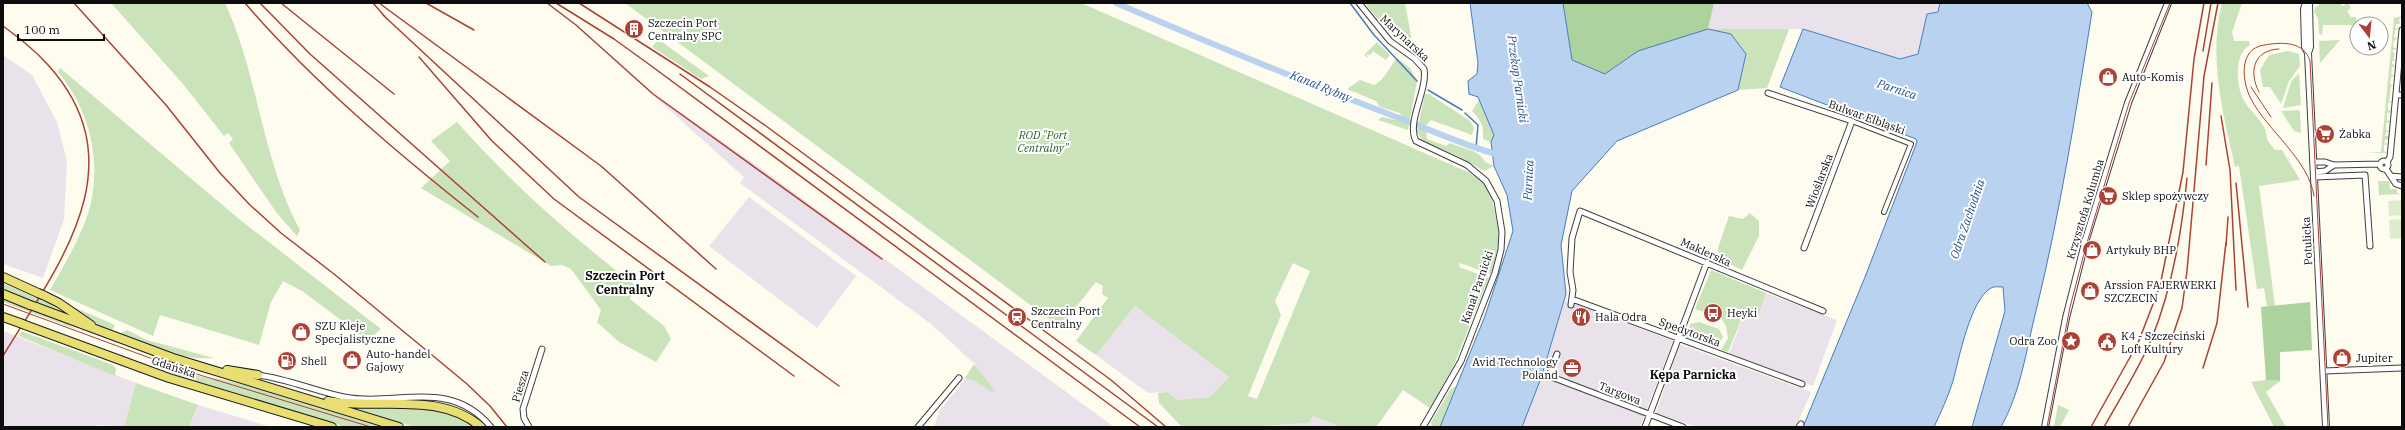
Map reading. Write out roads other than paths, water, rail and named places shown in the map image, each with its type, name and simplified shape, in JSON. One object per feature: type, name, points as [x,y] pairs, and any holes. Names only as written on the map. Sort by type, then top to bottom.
[{"type":"main road","points":[[3,277],[59,303],[96,330]]},
{"type":"main road","name":"Gdańska","points":[[3,294],[96,330],[202,367],[399,427]]},
{"type":"main road","name":"Gdańska","points":[[3,318],[169,378],[332,427]]},
{"type":"main road","points":[[202,367],[258,375]]},
{"type":"main road","points":[[288,393],[356,405],[428,405],[454,411],[481,427]]},
{"type":"main road","points":[[299,417],[320,427]]},
{"type":"street","name":"Marynarska","points":[[1359,3],[1390,41],[1422,65],[1424,77],[1415,118],[1414,138]]},
{"type":"street","name":"Krzysztofa Kolumba","points":[[2045,427],[2066,318],[2083,250],[2128,101],[2168,3]]},
{"type":"street","name":"Potulicka","points":[[2308,3],[2310,47],[2308,53],[2326,427]]},
{"type":"street","points":[[2386,169],[2388,165],[2387,162],[2390,157],[2401,58],[2402,30]]},
{"type":"street","name":"Bulwar Elbląski","points":[[1768,93],[1852,121],[1911,144],[1884,212]]},
{"type":"street","points":[[2396,94],[2402,95]]},
{"type":"street","name":"Wioślarska","points":[[1804,248],[1852,121]]},
{"type":"street","name":"Kanał Parnicki","points":[[1414,138],[1421,145],[1467,165],[1486,181],[1497,201],[1502,232],[1501,250],[1497,267],[1461,361],[1423,427]]},
{"type":"street","points":[[2313,162],[2325,162],[2334,165],[2380,164],[2382,162],[2387,162]]},
{"type":"street","points":[[2380,164],[2382,169],[2386,169],[2396,184],[2402,186]]},
{"type":"street","points":[[2314,174],[2325,171],[2334,165]]},
{"type":"street","points":[[2314,174],[2365,175],[2370,246]]},
{"type":"street","points":[[2391,176],[2402,177]]},
{"type":"street","name":"Maklerska","points":[[1572,299],[1573,290],[1570,272],[1572,238],[1580,210],[1822,311]]},
{"type":"street","points":[[1645,427],[1707,262]]},
{"type":"street","points":[[1571,305],[1572,299]]},
{"type":"street","name":"Spedytorska","points":[[1572,299],[1802,384]]},
{"type":"street","name":"Piesza","points":[[529,427],[524,418],[523,409],[542,349]]},
{"type":"street","name":"Targowa","points":[[1557,354],[1550,376],[1683,427]]},
{"type":"street","points":[[2324,371],[2402,368]]},
{"type":"street","points":[[258,375],[352,398],[431,396],[445,398],[473,410],[491,427]]},
{"type":"street","points":[[918,427],[959,378]]},
{"type":"water","points":[[1470,3],[1563,3],[1572,60],[1605,74],[1638,51],[1708,29],[1731,34],[1746,54],[1738,90],[1617,141],[1572,191],[1561,245],[1566,294],[1541,378],[1522,427],[1440,427],[1485,316],[1513,231],[1507,195],[1494,166],[1491,142],[1494,135],[1478,97],[1469,94],[1468,81],[1477,74],[1478,63]]},
{"type":"water","points":[[1940,3],[2087,3],[2092,12],[2074,125],[2060,200],[2045,274],[2026,356],[2014,399],[2001,427],[1972,427],[2005,311],[2003,287],[1994,287],[1984,295],[1977,304],[1971,317],[1951,387],[1934,427],[1803,427],[1865,277],[1917,142],[1916,139],[1780,87],[1803,29],[1900,59],[1918,54],[1927,14],[1938,12]]},
{"type":"waterway","name":"Kanał Rybny","points":[[1116,3],[1322,88],[1458,141],[1499,155]]},
{"type":"waterway","points":[[1350,3],[1374,35],[1417,81]]},
{"type":"waterway","points":[[1428,90],[1462,110]]},
{"type":"waterway","points":[[1465,113],[1478,125],[1476,148]]},
{"type":"tram line","points":[[2047,427],[2070,307],[2086,246],[2129,103],[2170,3]]},
{"type":"tram line","points":[[2314,196],[2311,183],[2304,170],[2287,146],[2258,111],[2248,92],[2244,75],[2246,59],[2256,48],[2264,45],[2285,43],[2298,46],[2307,54],[2310,61],[2328,427]]},
{"type":"tram line","points":[[2259,92],[2254,77],[2256,63],[2264,53],[2279,49]]},
{"type":"tram line","points":[[2251,87],[2271,117]]},
{"type":"tram line","points":[[3,304],[180,369],[371,427]]},
{"type":"railway","points":[[74,3],[166,105],[220,173],[250,205],[281,233],[334,274],[467,384],[490,406],[507,427]]},
{"type":"railway","points":[[245,3],[298,60],[356,115],[417,168],[478,217]]},
{"type":"railway","points":[[260,3],[310,54],[545,262]]},
{"type":"railway","points":[[281,3],[394,94]]},
{"type":"railway","points":[[373,3],[387,19]]},
{"type":"railway","points":[[379,3],[601,166],[716,269]]},
{"type":"railway","points":[[426,3],[474,30]]},
{"type":"railway","points":[[547,3],[576,25],[653,94],[882,259]]},
{"type":"railway","points":[[556,3],[614,39],[650,65],[1140,427]]},
{"type":"railway","points":[[579,3],[710,87],[766,126],[1111,380],[1166,427]]},
{"type":"railway","points":[[2091,427],[2138,343],[2160,286],[2183,172],[2194,59],[2204,3]]},
{"type":"railway","points":[[2203,51],[2211,3]]},
{"type":"railway","points":[[2128,427],[2164,362],[2182,308],[2187,271],[2204,76],[2218,3]]},
{"type":"railway","points":[[383,15],[579,197],[839,386]]},
{"type":"railway","points":[[3,26],[27,44],[44,60],[75,103],[87,141],[88,178],[80,214],[65,251],[46,286],[3,356]]},
{"type":"railway","points":[[419,57],[492,141],[554,199],[794,376]]},
{"type":"railway","points":[[680,74],[1158,427]]},
{"type":"railway","points":[[2206,165],[2212,83]]},
{"type":"railway","points":[[2221,116],[2230,170],[2236,290]]},
{"type":"railway","points":[[2104,427],[2141,361],[2159,319],[2171,279],[2179,239],[2187,178]]},
{"type":"railway","points":[[2236,183],[2248,307]]},
{"type":"railway","points":[[2226,246],[2228,217]]},
{"type":"railway","points":[[2203,368],[2217,323],[2226,242]]},
{"type":"place","name":"Szczecin Port Centralny SPC","points":[[634,29]]},
{"type":"place","name":"Auto-Komis","points":[[2108,77]]},
{"type":"place","name":"Żabka","points":[[2325,134]]},
{"type":"place","name":"Sklep spożywczy","points":[[2108,196]]},
{"type":"place","name":"Artykuły BHP","points":[[2092,250]]},
{"type":"place","name":"Arssion FAJERWERKI SZCZECIN","points":[[2090,291]]},
{"type":"place","name":"Heyki","points":[[1713,313]]},
{"type":"place","name":"Szczecin Port Centralny","points":[[1017,317]]},
{"type":"place","name":"Hala Odra","points":[[1581,317]]},
{"type":"place","name":"SZU Kleje Specjalistyczne","points":[[301,332]]},
{"type":"place","name":"Odra Zoo","points":[[2071,341]]},
{"type":"place","name":"K4 - Szczeciński Loft Kultury","points":[[2107,342]]},
{"type":"place","name":"Jupiter","points":[[2342,358]]},
{"type":"place","name":"Auto-handel Gajowy","points":[[352,360]]},
{"type":"place","name":"Shell","points":[[287,361]]},
{"type":"place","name":"Avid Technology Poland","points":[[1572,368]]},
{"type":"district","name":"Szczecin Port Centralny","points":[[625,282]]},
{"type":"district","name":"Kępa Parnicka","points":[[1693,374]]},
{"type":"water label","name":"Przekop Parnicki","points":[[1518,79]]},
{"type":"water label","name":"Parnica","points":[[1897,89]]},
{"type":"water label","name":"Parnica","points":[[1528,180]]},
{"type":"water label","name":"Odra Zachodnia","points":[[1967,219]]},
{"type":"park label","name":"ROD \"Port Centralny\"","points":[[1043,141]]}]
